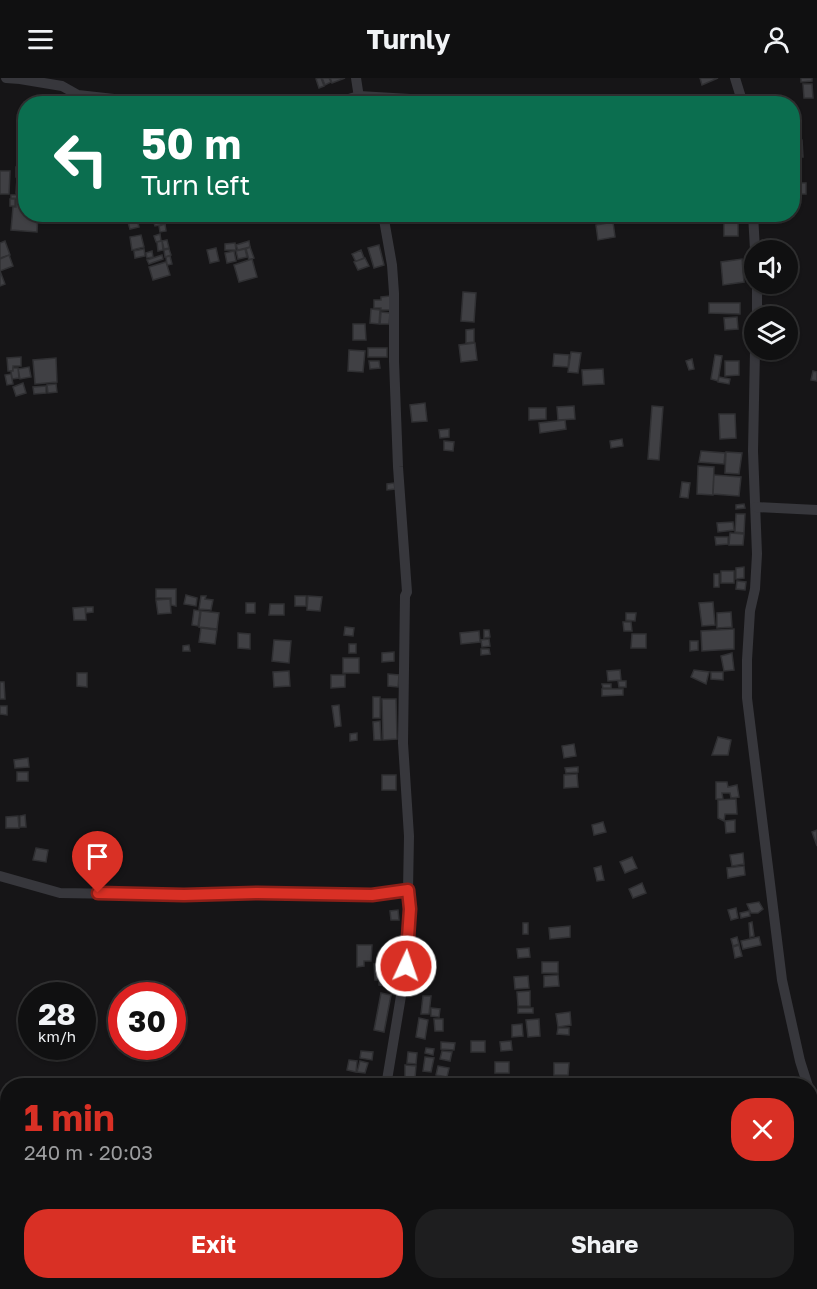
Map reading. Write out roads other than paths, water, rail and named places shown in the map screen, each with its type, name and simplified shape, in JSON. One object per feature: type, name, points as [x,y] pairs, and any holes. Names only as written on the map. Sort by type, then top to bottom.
[{"type":"street","points":[[6,78],[62,86],[78,95],[87,96]]},
{"type":"street","points":[[356,78],[358,96]]},
{"type":"street","points":[[735,78],[741,96]]},
{"type":"street","points":[[384,222],[394,293],[398,466],[407,592],[405,596],[403,743],[409,836],[410,909],[406,966],[387,1078]]},
{"type":"street","points":[[753,222],[754,240]]},
{"type":"street","points":[[755,360],[753,451],[757,554],[755,589],[750,611],[747,698],[782,980],[805,1078]]},
{"type":"street","points":[[756,507],[817,510]]},
{"type":"street","points":[[0,876],[60,893],[372,895],[408,890]]}]
